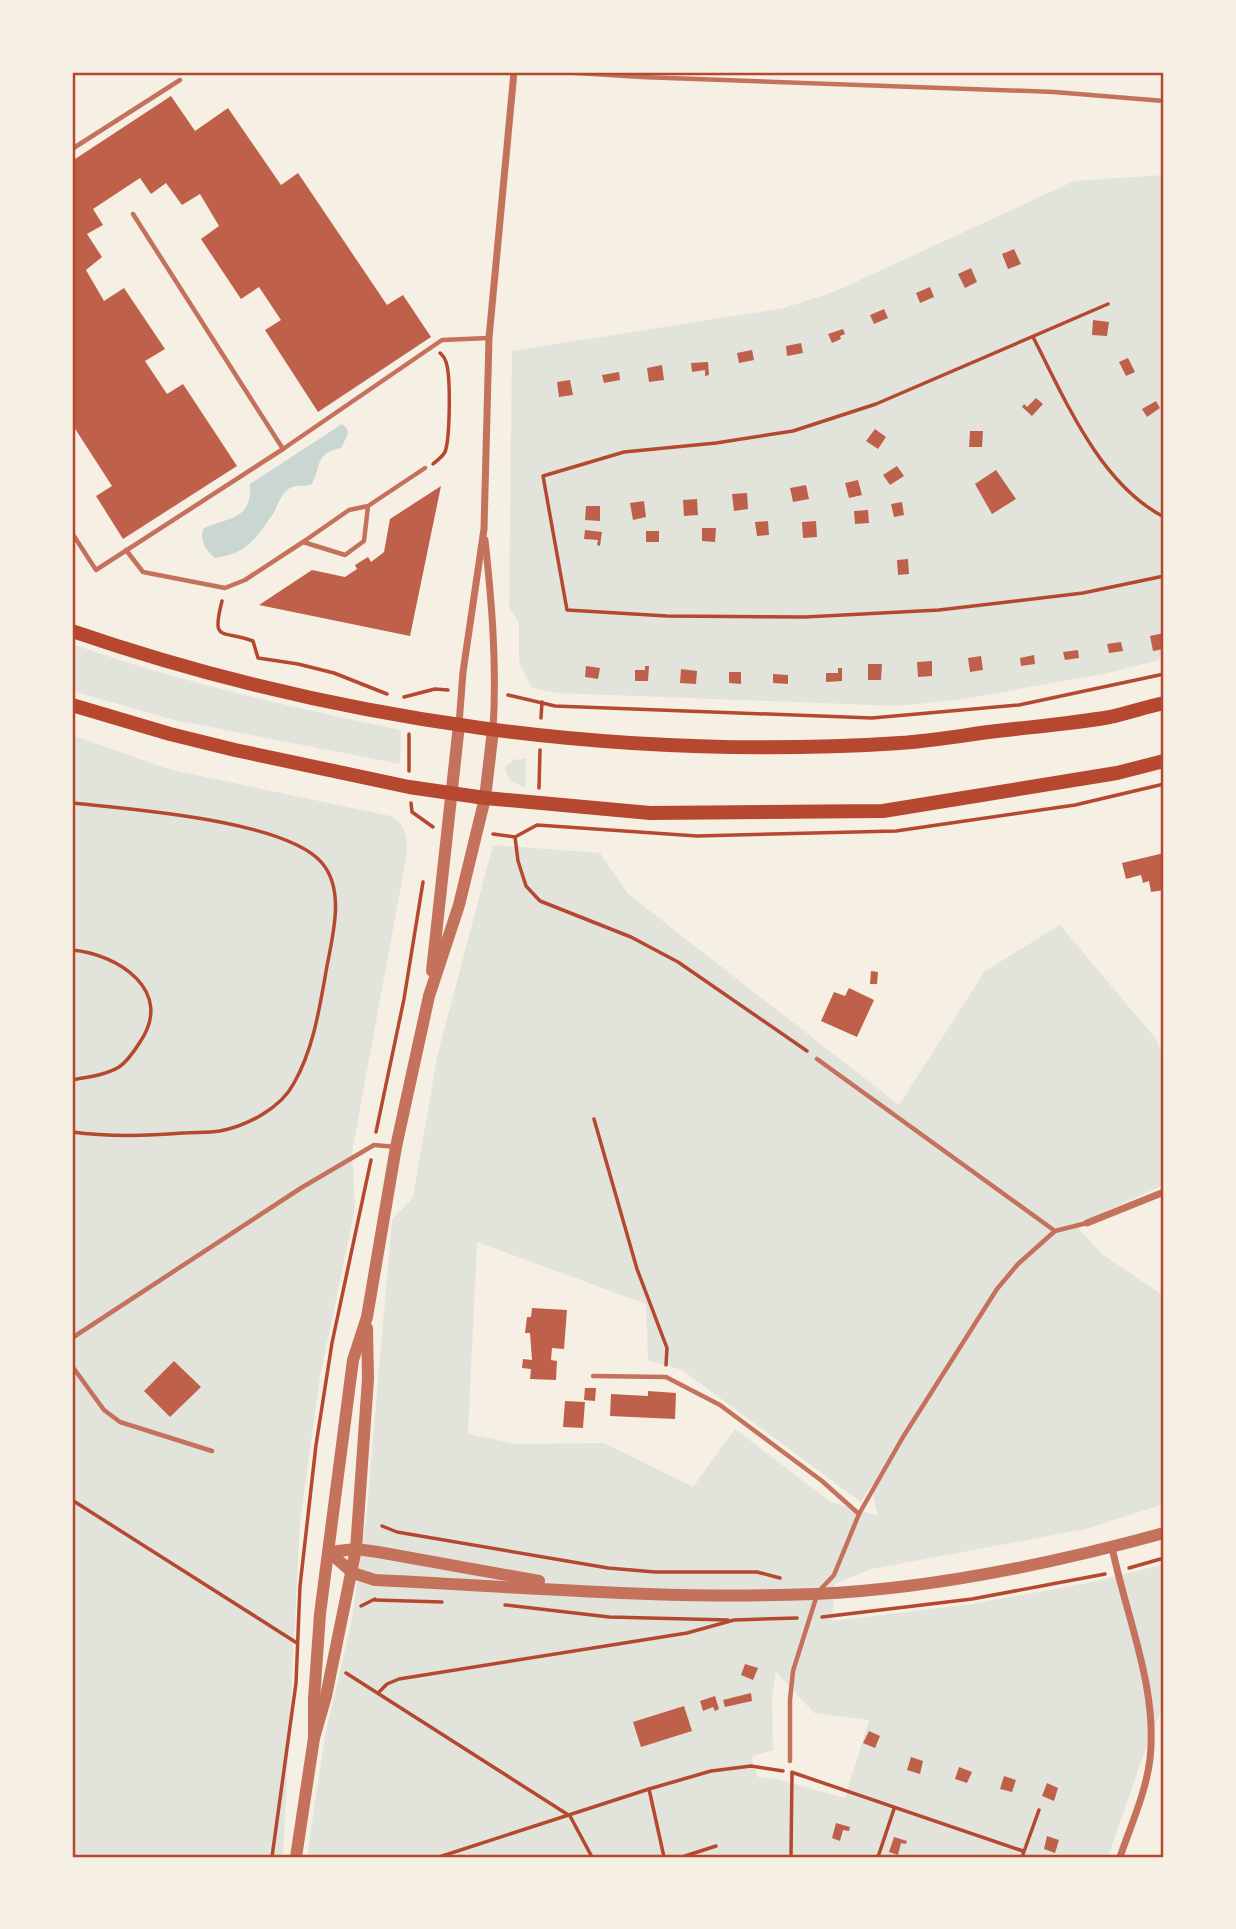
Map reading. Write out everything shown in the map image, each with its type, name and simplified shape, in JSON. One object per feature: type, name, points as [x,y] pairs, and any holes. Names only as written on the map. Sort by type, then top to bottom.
[{"type":"main road","points":[[72,631],[289,694],[459,725],[595,741],[718,747],[903,743],[1110,717],[1164,703]]},
{"type":"main road","points":[[72,705],[235,750],[453,794],[650,813],[883,811],[1117,773],[1164,761]]},
{"type":"street","points":[[314,1738],[320,1614],[354,1360],[367,1317],[396,1147],[429,996],[453,794],[463,672],[484,529],[489,338],[514,72]]},
{"type":"street","points":[[429,996],[459,905],[485,798],[495,693],[494,625],[484,529]]},
{"type":"street","points":[[1087,1223],[1164,1192]]},
{"type":"street","points":[[296,1857],[314,1738],[353,1573],[368,1380],[367,1317]]},
{"type":"street","points":[[329,1552],[353,1573],[375,1580],[701,1597],[817,1594],[965,1577],[1164,1534]]},
{"type":"street","points":[[1112,1547],[1151,1707],[1147,1778],[1120,1857]]},
{"type":"street","points":[[329,1552],[356,1549],[591,1590]]},
{"type":"lane","points":[[560,72],[1054,92],[1164,101]]},
{"type":"lane","points":[[72,149],[180,80]]},
{"type":"lane","points":[[133,214],[283,449]]},
{"type":"lane","points":[[72,533],[96,570],[283,449],[442,340],[489,338]]},
{"type":"lane","points":[[126,550],[143,572],[225,588],[245,580],[349,510],[368,506],[425,468]]},
{"type":"lane","points":[[303,542],[345,555],[363,541],[368,506]]},
{"type":"lane","points":[[817,1059],[1055,1231]]},
{"type":"lane","points":[[72,1338],[301,1188],[374,1145],[396,1147]]},
{"type":"lane","points":[[790,1761],[793,1671],[817,1594],[834,1576],[859,1514],[939,1378],[1017,1264],[1055,1231],[1087,1223]]},
{"type":"lane","points":[[72,1366],[104,1410],[120,1422],[212,1451]]},
{"type":"lane","points":[[593,1376],[666,1377],[720,1405],[822,1481],[859,1514]]},
{"type":"path","points":[[1108,304],[876,404],[793,431],[716,443],[624,452],[543,476],[567,610],[667,616],[805,617],[939,610],[1070,595],[1164,576]]},
{"type":"path","points":[[1033,337],[1081,431],[1123,486],[1164,517]]},
{"type":"path","points":[[425,468],[440,458],[447,443],[448,368],[446,359],[433,346]]},
{"type":"path","points":[[220,607],[218,630],[225,635],[253,641],[258,658],[334,673],[403,697],[435,689],[448,690]]},
{"type":"path","points":[[505,694],[555,706],[872,718],[1019,705],[1164,674]]},
{"type":"path","points":[[541,715],[542,702]]},
{"type":"path","points":[[409,732],[409,767]]},
{"type":"path","points":[[538,793],[540,760]]},
{"type":"path","points":[[411,802],[412,812],[430,826]]},
{"type":"path","points":[[72,803],[194,817],[252,829],[303,848],[322,863],[332,882],[335,902],[333,933],[319,1008],[306,1058],[293,1086],[270,1109],[244,1124],[220,1131],[144,1136],[96,1136],[72,1132]]},
{"type":"path","points":[[489,834],[515,837],[518,861],[526,886],[540,901],[631,936],[678,962],[817,1059]]},
{"type":"path","points":[[272,1857],[296,1683],[300,1586],[316,1445],[332,1343],[404,999],[425,874]]},
{"type":"path","points":[[72,950],[107,957],[126,968],[148,996],[150,1012],[149,1030],[120,1066],[72,1080]]},
{"type":"path","points":[[594,1119],[637,1269],[667,1348],[666,1377]]},
{"type":"path","points":[[72,1500],[266,1623]]},
{"type":"path","points":[[382,1525],[397,1532],[608,1568],[654,1572],[757,1572],[783,1578]]},
{"type":"path","points":[[505,1605],[609,1617],[733,1620],[810,1618],[972,1599],[1117,1571],[1164,1558]]},
{"type":"path","points":[[375,1600],[453,1602]]},
{"type":"path","points":[[379,1693],[387,1684],[398,1679],[687,1633],[733,1620]]},
{"type":"path","points":[[367,1686],[570,1816],[592,1857]]},
{"type":"path","points":[[790,1761],[791,1857]]},
{"type":"path","points":[[439,1857],[649,1789],[711,1771],[751,1766],[792,1772],[1024,1852]]},
{"type":"path","points":[[830,1787],[832,1779]]},
{"type":"path","points":[[649,1789],[664,1857]]},
{"type":"path","points":[[878,1857],[894,1809]]},
{"type":"path","points":[[1021,1857],[1039,1810]]},
{"type":"path","points":[[682,1857],[716,1846]]},
{"type":"shaded area","points":[[1164,175],[1164,659],[1108,673],[963,699],[898,706],[557,693],[532,688],[519,663],[519,622],[509,607],[512,351],[784,308],[836,291],[1074,181]]},
{"type":"shaded area","points":[[342,424],[348,434],[341,448],[323,457],[312,484],[287,490],[273,514],[250,543],[227,556],[215,558],[206,549],[203,529],[242,512],[250,496],[250,484]]},
{"type":"shaded area","points":[[72,644],[235,693],[401,730],[400,764],[174,720],[72,691]]},
{"type":"shaded area","points":[[72,735],[168,769],[390,816],[401,825],[406,836],[405,864],[352,1152],[355,1208],[320,1377],[300,1522],[283,1857],[72,1857]]},
{"type":"shaded area","points":[[526,758],[525,787],[509,778],[505,767],[514,760]]},
{"type":"shaded area","points":[[493,845],[600,853],[628,894],[899,1105],[985,971],[1060,925],[1156,1039],[1164,1058],[1164,1185],[1075,1225],[1103,1255],[1164,1296],[1164,1504],[1086,1529],[871,1569],[835,1584],[832,1621],[972,1604],[1092,1582],[1164,1564],[1164,1704],[1150,1736],[1108,1857],[307,1857],[325,1736],[351,1624],[366,1521],[392,1219],[413,1198],[437,1057]],"holes":[[[477,1242],[646,1304],[648,1360],[682,1370],[861,1502],[871,1485],[878,1516],[831,1502],[735,1429],[693,1487],[604,1443],[517,1444],[468,1434]],[[776,1672],[814,1713],[869,1720],[845,1798],[777,1779],[758,1777],[751,1757],[773,1750],[772,1698]]]},
{"type":"building","points":[[171,96],[195,131],[228,108],[281,185],[298,173],[387,305],[403,295],[431,337],[318,412],[265,330],[281,320],[259,287],[241,299],[201,239],[219,226],[200,194],[182,205],[166,183],[151,194],[140,178],[93,209],[103,225],[87,234],[102,257],[86,270],[104,301],[124,288],[165,349],[145,361],[167,394],[183,384],[237,466],[123,539],[96,496],[112,486],[72,424],[72,161]]},
{"type":"building","points":[[1014,249],[1021,264],[1008,269],[1002,254]]},
{"type":"building","points":[[971,268],[977,282],[965,288],[958,274]]},
{"type":"building","points":[[930,287],[934,297],[920,303],[916,293]]},
{"type":"building","points":[[884,309],[888,318],[874,324],[870,315]]},
{"type":"building","points":[[1093,320],[1109,322],[1107,336],[1092,335]]},
{"type":"building","points":[[843,329],[845,334],[832,343],[828,334]]},
{"type":"building","points":[[801,343],[803,353],[787,356],[786,346]]},
{"type":"building","points":[[752,350],[754,360],[739,363],[737,353]]},
{"type":"building","points":[[1128,358],[1135,372],[1126,376],[1119,362]]},
{"type":"building","points":[[708,362],[709,375],[705,376],[705,370],[692,372],[691,363]]},
{"type":"building","points":[[662,365],[664,380],[649,382],[647,368]]},
{"type":"building","points":[[619,372],[620,380],[604,383],[602,375]]},
{"type":"building","points":[[570,380],[573,395],[559,397],[557,382]]},
{"type":"building","points":[[1036,398],[1043,404],[1032,416],[1022,407],[1024,404],[1027,407]]},
{"type":"building","points":[[1156,401],[1160,408],[1147,417],[1142,409]]},
{"type":"building","points":[[875,429],[886,437],[878,449],[866,441]]},
{"type":"building","points":[[970,431],[983,431],[982,447],[969,447]]},
{"type":"building","points":[[897,466],[904,476],[890,485],[883,475]]},
{"type":"building","points":[[996,470],[1016,499],[992,514],[975,484]]},
{"type":"building","points":[[858,480],[862,495],[849,498],[845,483]]},
{"type":"building","points":[[806,485],[809,499],[793,502],[790,488]]},
{"type":"building","points":[[441,486],[410,636],[259,605],[312,570],[345,577],[357,569],[355,565],[368,557],[371,562],[384,552],[390,519]]},
{"type":"building","points":[[747,493],[748,509],[734,511],[732,494]]},
{"type":"building","points":[[697,499],[698,515],[684,516],[683,500]]},
{"type":"building","points":[[644,501],[646,517],[633,520],[630,503]]},
{"type":"building","points":[[902,502],[904,515],[894,517],[891,504]]},
{"type":"building","points":[[586,506],[600,506],[600,521],[585,520]]},
{"type":"building","points":[[868,510],[869,523],[855,524],[854,511]]},
{"type":"building","points":[[768,521],[769,535],[757,536],[755,522]]},
{"type":"building","points":[[816,521],[817,537],[803,538],[802,522]]},
{"type":"building","points":[[702,528],[716,528],[715,542],[702,541]]},
{"type":"building","points":[[585,530],[602,532],[600,546],[597,545],[598,540],[584,539]]},
{"type":"building","points":[[646,531],[659,531],[659,542],[646,542]]},
{"type":"building","points":[[908,559],[909,574],[898,575],[897,560]]},
{"type":"building","points":[[1164,633],[1164,649],[1153,651],[1150,636]]},
{"type":"building","points":[[1121,642],[1123,651],[1109,653],[1107,644]]},
{"type":"building","points":[[1078,650],[1079,658],[1065,660],[1063,652]]},
{"type":"building","points":[[1034,655],[1035,664],[1021,666],[1020,658]]},
{"type":"building","points":[[981,656],[983,670],[970,672],[968,658]]},
{"type":"building","points":[[932,661],[932,676],[918,677],[917,662]]},
{"type":"building","points":[[868,664],[882,664],[881,680],[868,680]]},
{"type":"building","points":[[586,666],[600,668],[598,679],[585,677]]},
{"type":"building","points":[[645,666],[649,666],[648,681],[635,681],[635,670],[645,670]]},
{"type":"building","points":[[838,668],[842,668],[842,681],[826,682],[826,673],[838,673]]},
{"type":"building","points":[[681,669],[697,671],[696,684],[680,683]]},
{"type":"building","points":[[729,672],[741,672],[741,684],[729,683]]},
{"type":"building","points":[[773,674],[788,675],[788,684],[773,683]]},
{"type":"building","points":[[1164,853],[1164,890],[1151,892],[1149,881],[1143,883],[1141,875],[1126,879],[1122,863]]},
{"type":"building","points":[[871,971],[878,972],[877,984],[870,984]]},
{"type":"building","points":[[849,988],[874,1000],[857,1037],[821,1021],[834,992],[845,996]]},
{"type":"building","points":[[532,1308],[567,1310],[564,1349],[552,1348],[551,1360],[557,1361],[556,1380],[530,1379],[531,1369],[522,1368],[523,1359],[532,1360],[530,1333],[525,1333],[527,1317],[531,1317]]},
{"type":"building","points":[[174,1361],[201,1387],[170,1417],[144,1391]]},
{"type":"building","points":[[585,1388],[596,1388],[595,1401],[584,1400]]},
{"type":"building","points":[[648,1391],[676,1393],[675,1419],[610,1416],[611,1394],[648,1396]]},
{"type":"building","points":[[565,1401],[585,1402],[583,1428],[563,1427]]},
{"type":"building","points":[[745,1664],[758,1668],[753,1680],[741,1675]]},
{"type":"building","points":[[751,1693],[752,1701],[725,1707],[723,1700]]},
{"type":"building","points":[[715,1696],[719,1709],[715,1711],[713,1707],[703,1711],[700,1701]]},
{"type":"building","points":[[684,1706],[692,1731],[641,1747],[633,1722]]},
{"type":"building","points":[[869,1731],[880,1736],[875,1748],[863,1743]]},
{"type":"building","points":[[911,1757],[923,1761],[920,1774],[907,1770]]},
{"type":"building","points":[[959,1767],[972,1772],[967,1783],[955,1779]]},
{"type":"building","points":[[1004,1776],[1016,1780],[1012,1792],[1000,1789]]},
{"type":"building","points":[[1047,1783],[1058,1788],[1054,1801],[1042,1796]]},
{"type":"building","points":[[836,1823],[850,1827],[849,1831],[843,1830],[840,1841],[832,1838]]},
{"type":"building","points":[[1047,1836],[1059,1840],[1055,1853],[1044,1849]]},
{"type":"building","points":[[894,1837],[907,1841],[906,1844],[901,1843],[898,1855],[889,1852]]}]
